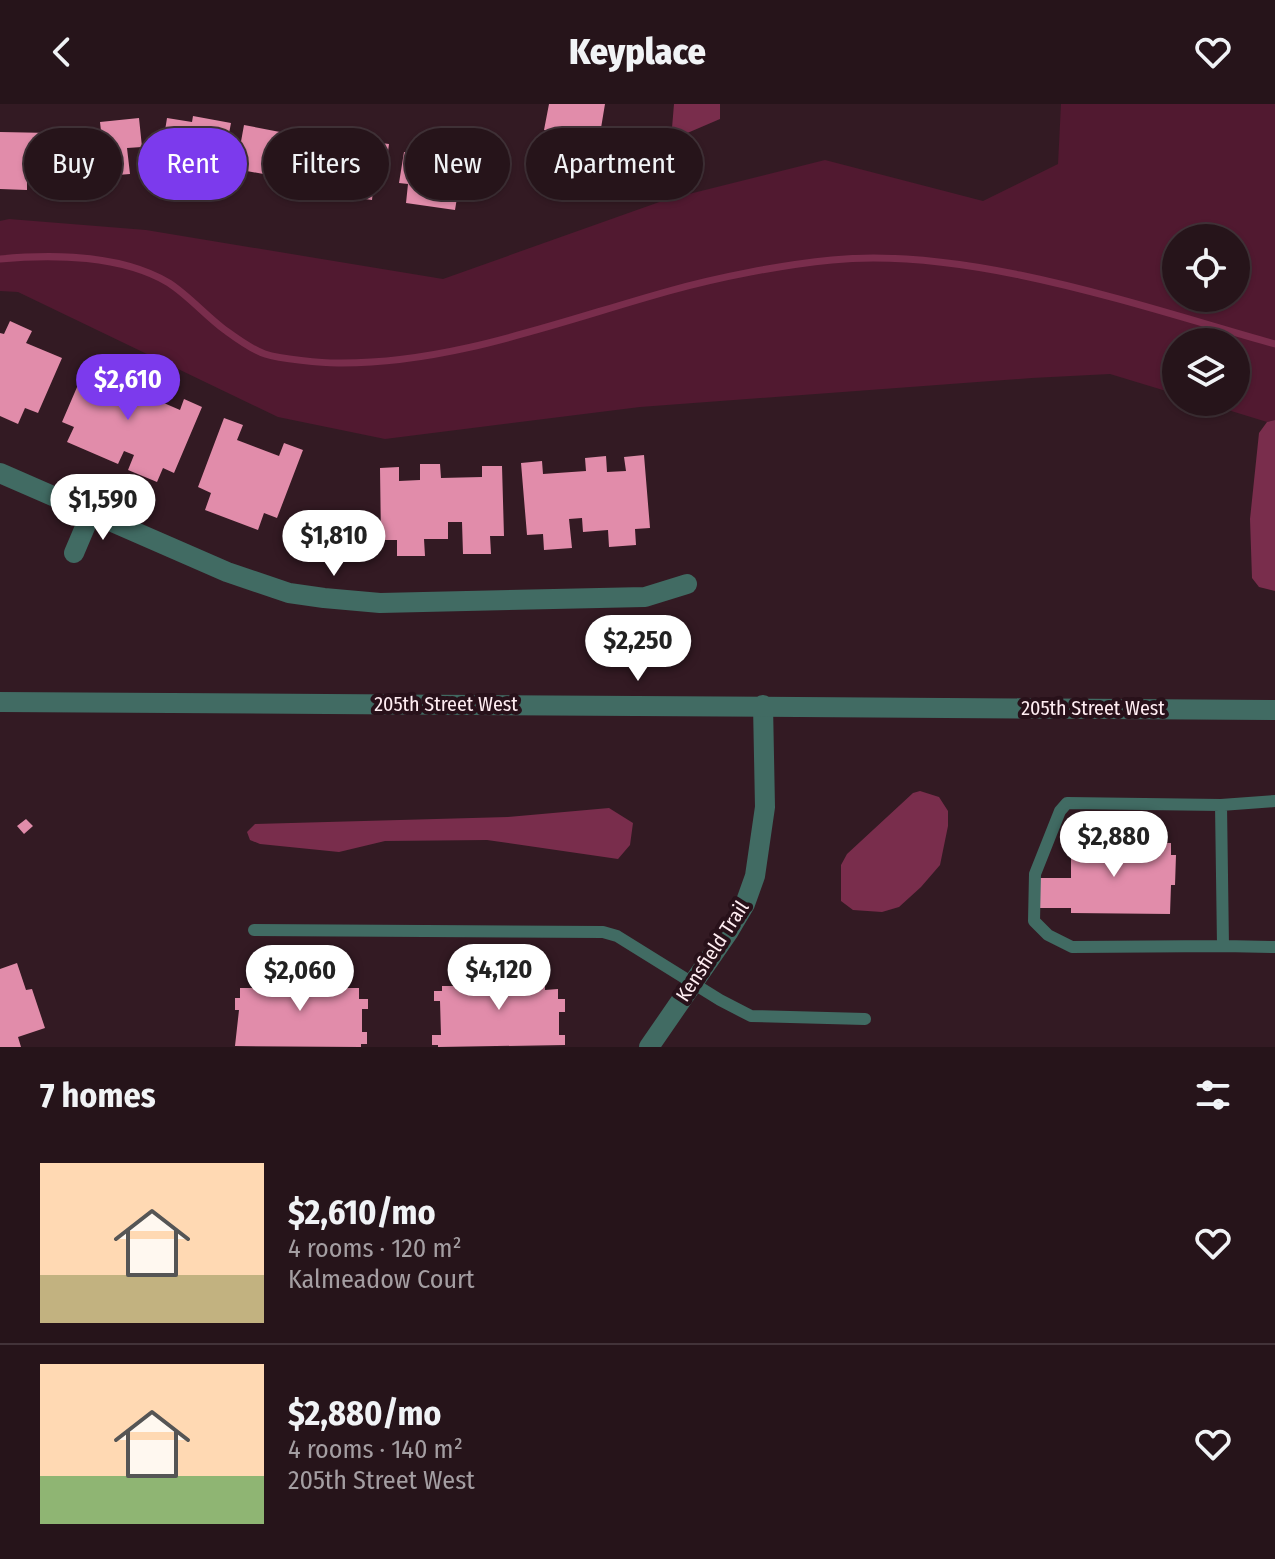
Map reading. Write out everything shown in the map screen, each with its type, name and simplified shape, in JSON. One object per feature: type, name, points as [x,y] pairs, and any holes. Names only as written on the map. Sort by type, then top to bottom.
[{"type":"street","points":[[0,473],[257,583],[289,593],[349,602],[645,597],[687,584]]},
{"type":"street","points":[[74,553],[91,513]]},
{"type":"street","name":"205th Street West","points":[[0,702],[1275,710]]},
{"type":"street","name":"Kensfield Trail","points":[[649,1047],[745,904],[755,876],[765,807],[763,705]]},
{"type":"lane","points":[[1275,710],[1275,723]]},
{"type":"lane","points":[[1275,801],[1221,805],[1067,803],[1060,811],[1035,874],[1034,921],[1048,935],[1072,947],[1275,947]]},
{"type":"lane","points":[[1221,805],[1223,946]]},
{"type":"lane","points":[[254,930],[603,932],[627,942],[751,1016],[865,1019]]},
{"type":"shaded area","points":[[674,104],[720,104],[720,119],[699,128],[672,128]]},
{"type":"shaded area","points":[[1061,104],[1275,104],[1275,420],[1267,422],[1248,416],[1250,416],[1250,328],[1162,328],[1162,390],[1110,374],[1032,378],[640,407],[385,439],[278,417],[18,292],[0,291],[0,221],[9,219],[146,230],[443,279],[665,200],[703,200],[703,190],[825,160],[983,201],[1058,164]]},
{"type":"shaded area","points":[[1275,420],[1275,591],[1259,587],[1252,578],[1250,519],[1259,433],[1267,422]]},
{"type":"shaded area","points":[[920,791],[939,797],[948,811],[940,865],[899,907],[882,912],[853,910],[841,901],[841,865],[847,854],[913,793]]},
{"type":"shaded area","points":[[609,808],[633,823],[630,845],[618,859],[487,840],[385,841],[339,852],[260,844],[250,840],[247,832],[255,824],[508,817]]},
{"type":"building","points":[[549,104],[605,104],[601,128],[544,128]]},
{"type":"building","points":[[193,116],[231,123],[230,128],[165,128],[167,118],[192,122]]},
{"type":"building","points":[[139,118],[138,147],[127,148],[130,174],[122,175],[122,128],[101,128],[100,122]]},
{"type":"building","points":[[244,125],[263,129],[263,174],[247,171],[247,128],[243,128]]},
{"type":"building","points":[[0,132],[24,132],[24,190],[0,189]]},
{"type":"building","points":[[404,152],[405,152],[405,184],[399,183]]},
{"type":"building","points":[[406,200],[457,200],[455,210],[406,203]]},
{"type":"building","points":[[10,321],[32,331],[26,343],[62,358],[38,413],[25,408],[18,424],[0,416],[0,333],[4,334]]},
{"type":"building","points":[[90,357],[109,365],[104,377],[123,385],[128,371],[149,379],[143,394],[180,410],[184,399],[202,407],[174,473],[163,468],[157,482],[128,470],[134,455],[124,451],[118,464],[67,442],[74,427],[62,422]]},
{"type":"building","points":[[224,418],[243,425],[237,440],[279,456],[284,443],[303,450],[277,518],[264,513],[258,530],[205,510],[211,493],[198,487]]},
{"type":"building","points":[[644,455],[650,528],[635,529],[636,545],[609,547],[608,530],[583,532],[582,518],[569,519],[572,548],[544,550],[543,534],[527,535],[521,463],[542,461],[543,474],[586,471],[585,458],[606,456],[607,472],[626,471],[624,457]]},
{"type":"building","points":[[420,464],[440,464],[441,478],[482,477],[482,466],[502,466],[504,536],[490,536],[491,554],[463,554],[462,522],[448,522],[448,539],[424,539],[425,556],[397,556],[397,540],[381,540],[380,468],[399,467],[399,481],[420,480]]},
{"type":"building","points":[[26,819],[33,826],[24,834],[17,826]]},
{"type":"building","points":[[1085,838],[1171,843],[1171,855],[1176,855],[1170,914],[1071,913],[1071,908],[1040,908],[1040,878],[1071,878],[1071,841],[1085,842]]},
{"type":"building","points":[[17,963],[26,990],[32,989],[45,1028],[18,1037],[21,1047],[0,1047],[0,969]]},
{"type":"building","points":[[517,972],[545,973],[545,990],[558,989],[558,999],[565,999],[565,1012],[559,1012],[559,1035],[565,1035],[565,1045],[432,1045],[432,1035],[441,1035],[440,1001],[434,1001],[434,991],[442,991],[442,986],[456,986],[456,974],[506,974],[505,980],[513,980],[513,988],[516,988]]},
{"type":"building","points":[[258,974],[310,974],[310,981],[315,981],[315,990],[320,990],[320,975],[347,975],[347,988],[359,988],[359,999],[368,999],[368,1009],[362,1009],[362,1032],[367,1032],[367,1044],[361,1044],[361,1047],[235,1046],[239,1010],[235,1010],[235,998],[240,998],[240,988],[258,988]]},
{"type":"waterway","points":[[0,259],[64,257],[130,267],[169,283],[225,330],[255,350],[280,358],[322,362],[380,361],[464,349],[729,276],[812,262],[885,258],[940,262],[1055,283],[1275,344]]}]
